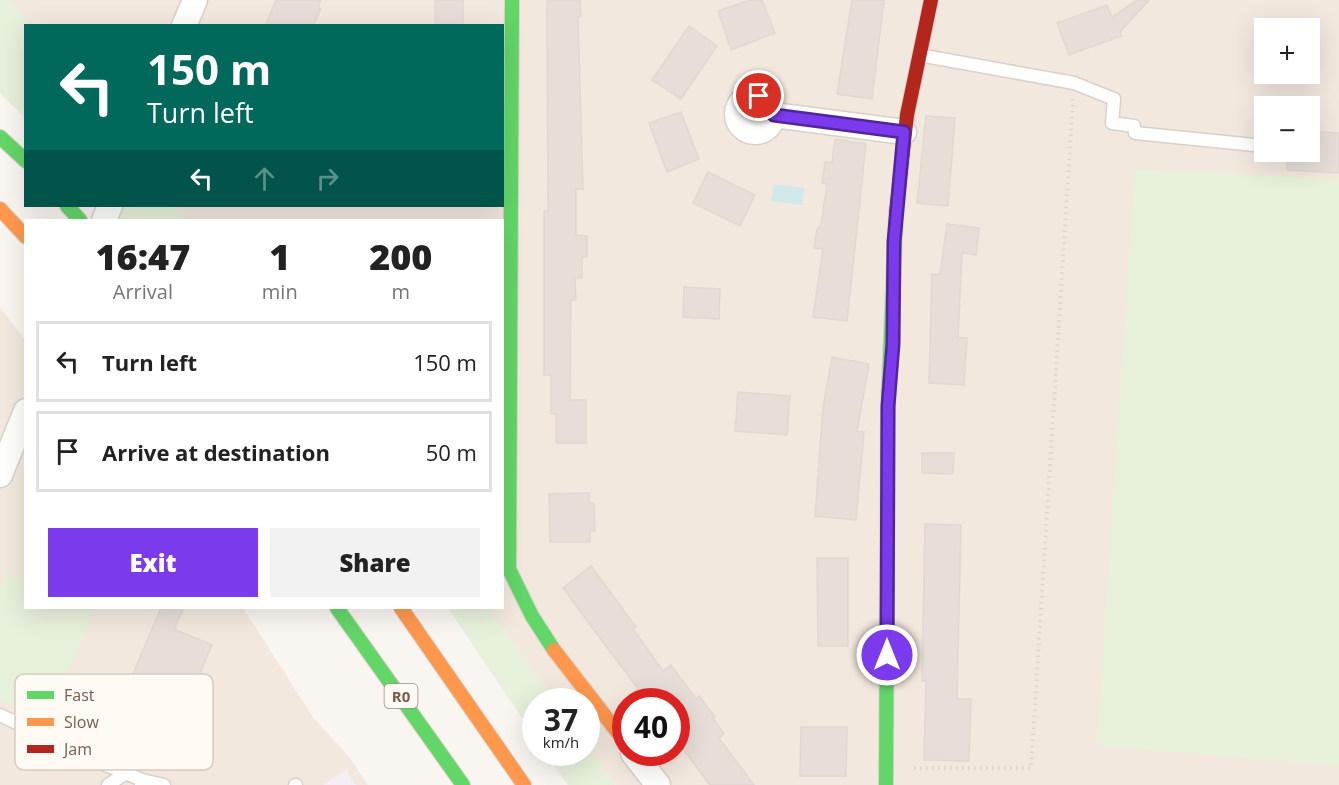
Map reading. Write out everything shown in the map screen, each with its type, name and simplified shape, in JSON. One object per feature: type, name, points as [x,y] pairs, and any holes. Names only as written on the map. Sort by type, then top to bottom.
[{"type":"main road","points":[[512,0],[508,569],[522,603],[539,630],[612,725]]},
{"type":"main road","points":[[886,785],[888,406],[893,344],[894,242],[904,132],[931,0]]},
{"type":"main road","points":[[0,137],[24,159]]},
{"type":"main road","points":[[68,207],[79,219]]},
{"type":"main road","points":[[0,209],[24,235]]},
{"type":"main road","name":"R0","points":[[339,609],[464,785]]},
{"type":"main road","points":[[402,609],[524,785]]},
{"type":"street","points":[[185,24],[195,0]]},
{"type":"street","points":[[774,115],[904,132]]},
{"type":"street","points":[[0,475],[24,416]]},
{"type":"street","points":[[643,766],[658,785]]},
{"type":"lane","points":[[918,55],[1074,83],[1114,99],[1112,123],[1134,126],[1135,133],[1254,145]]},
{"type":"lane","points":[[0,715],[15,722]]},
{"type":"lane","points":[[119,770],[142,782],[164,785]]},
{"type":"lane","points":[[108,785],[126,773]]},
{"type":"path","points":[[886,768],[1031,768],[1074,83]]},
{"type":"shaded area","points":[[9,0],[1339,0],[1339,785],[616,785],[600,762],[600,688],[546,688],[488,609],[504,609],[504,219],[185,219],[175,207],[504,207],[504,24],[28,24]]},
{"type":"shaded area","points":[[0,307],[24,339],[24,609],[244,609],[313,717],[350,758],[368,785],[0,785]]},
{"type":"shaded area","points":[[346,770],[356,785],[323,785],[332,779]]},
{"type":"green space","points":[[0,0],[9,0],[28,24],[24,24],[24,117],[0,93]]},
{"type":"green space","points":[[1135,169],[1339,179],[1339,766],[1097,746]]},
{"type":"green space","points":[[109,207],[175,207],[185,219],[120,219]]},
{"type":"green space","points":[[6,572],[24,581],[24,609],[89,609],[95,611],[67,674],[15,674],[15,707],[0,700],[0,586]]},
{"type":"green space","points":[[449,609],[488,609],[546,688],[522,688],[522,718]]},
{"type":"green space","points":[[600,762],[616,785],[568,785],[555,766],[600,766]]},
{"type":"water","points":[[774,184],[804,188],[802,205],[771,201]]},
{"type":"building","points":[[276,0],[321,0],[318,8],[321,9],[314,24],[266,24]]},
{"type":"building","points":[[435,0],[463,0],[463,24],[435,24]]},
{"type":"building","points":[[547,0],[580,0],[581,16],[578,18],[583,189],[576,189],[576,235],[587,236],[587,257],[582,257],[582,278],[575,278],[576,300],[571,300],[570,400],[586,400],[586,443],[556,443],[556,414],[551,414],[551,375],[544,375],[544,211],[548,211]]},
{"type":"building","points":[[750,0],[762,0],[775,33],[731,50],[718,11]]},
{"type":"building","points":[[852,0],[884,0],[872,99],[837,94]]},
{"type":"building","points":[[1137,0],[1149,0],[1120,32],[1121,36],[1069,55],[1057,23],[1107,5],[1112,17]]},
{"type":"building","points":[[689,26],[717,46],[681,99],[652,80]]},
{"type":"building","points":[[681,112],[699,159],[667,172],[649,123]]},
{"type":"building","points":[[926,116],[955,118],[948,206],[917,203]]},
{"type":"building","points":[[1320,132],[1339,133],[1339,173],[1287,170],[1287,162],[1320,162]]},
{"type":"building","points":[[835,139],[866,144],[847,321],[813,317],[823,249],[814,248],[817,229],[821,225],[827,184],[822,183],[825,162],[832,163]]},
{"type":"building","points":[[708,172],[755,195],[740,226],[693,203]]},
{"type":"building","points":[[947,224],[979,228],[976,255],[962,253],[958,338],[967,338],[964,385],[929,383],[932,274],[940,274]]},
{"type":"building","points":[[684,287],[720,289],[719,319],[683,317]]},
{"type":"building","points":[[832,357],[869,364],[857,431],[864,432],[856,520],[815,516],[823,407]]},
{"type":"building","points":[[738,392],[790,396],[787,435],[735,431]]},
{"type":"building","points":[[922,453],[954,453],[953,474],[922,473]]},
{"type":"building","points":[[589,493],[589,503],[594,503],[595,531],[590,531],[590,542],[550,542],[549,494]]},
{"type":"building","points":[[925,524],[961,525],[957,699],[971,699],[969,761],[924,760],[926,681],[922,681]]},
{"type":"building","points":[[817,558],[848,558],[848,646],[818,646]]},
{"type":"building","points":[[591,566],[636,627],[633,629],[663,671],[671,665],[688,688],[637,688],[563,588]]},
{"type":"building","points":[[161,609],[184,609],[174,629],[212,645],[200,674],[133,674]]},
{"type":"building","points":[[690,691],[696,699],[699,696],[715,717],[713,718],[724,734],[719,738],[754,785],[710,785],[690,759]]},
{"type":"building","points":[[801,727],[847,727],[846,776],[800,776]]},
{"type":"traffic: fast","points":[[512,0],[509,569],[532,616],[554,650]]},
{"type":"traffic: fast","points":[[0,137],[24,159]]},
{"type":"traffic: fast","points":[[68,207],[79,219]]},
{"type":"traffic: fast","points":[[886,785],[888,406],[896,214]]},
{"type":"traffic: fast","points":[[338,609],[463,785]]},
{"type":"traffic: slow","points":[[0,209],[24,235]]},
{"type":"traffic: slow","points":[[402,609],[524,785]]},
{"type":"traffic: slow","points":[[554,650],[612,725]]},
{"type":"traffic: jam","points":[[896,214],[907,115],[931,0]]},
{"type":"route","points":[[759,96],[769,101],[774,115],[904,132],[894,242],[893,344],[888,406],[887,655]]}]
